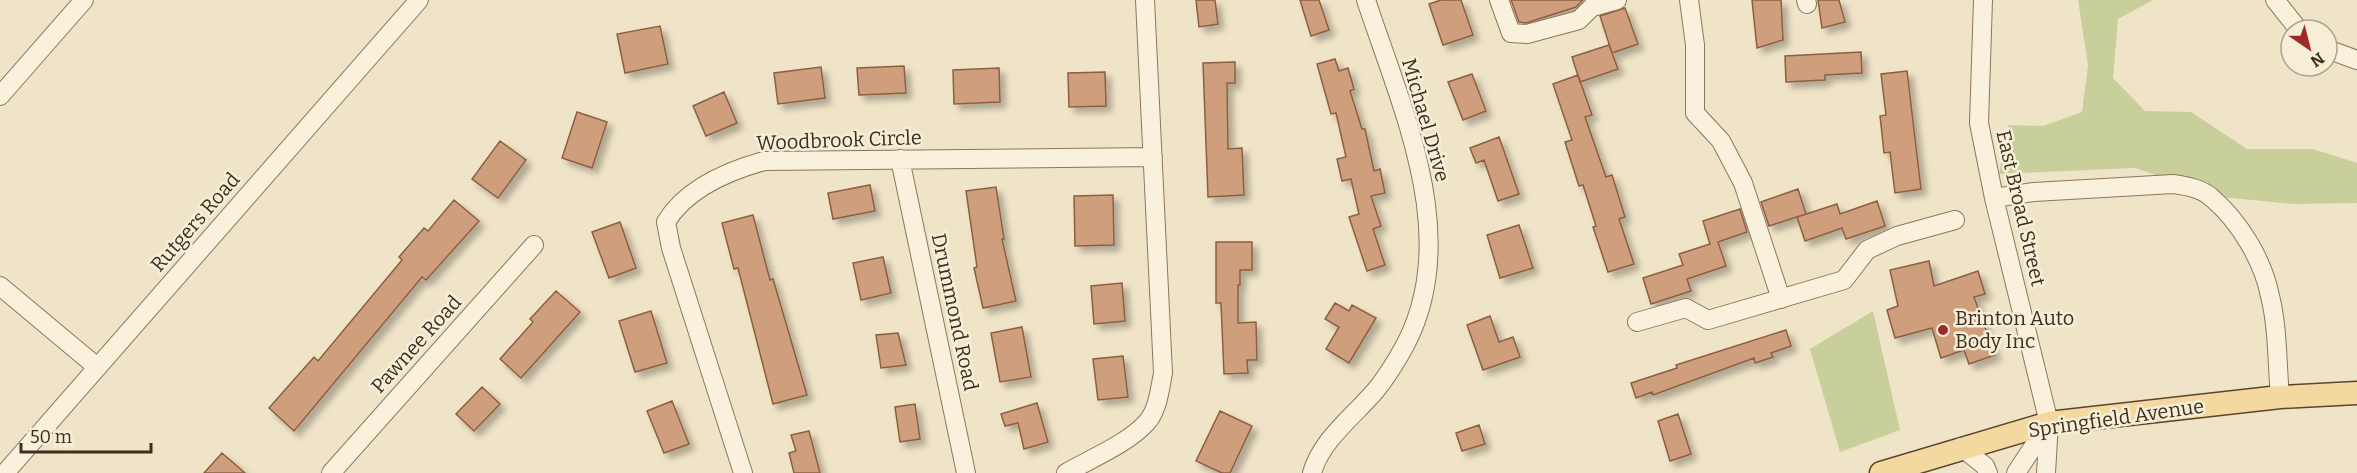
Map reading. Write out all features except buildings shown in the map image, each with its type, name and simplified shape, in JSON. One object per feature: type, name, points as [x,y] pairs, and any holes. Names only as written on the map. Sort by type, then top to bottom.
[{"type":"main road","name":"Springfield Avenue","points":[[1881,473],[1961,447],[2049,423],[2280,397],[2357,393]]},
{"type":"street","points":[[0,96],[84,0]]},
{"type":"street","name":"Rutgers Road","points":[[5,473],[420,0]]},
{"type":"street","points":[[1066,473],[1133,434],[1148,421],[1157,402],[1163,373],[1145,0]]},
{"type":"street","name":"Michael Drive","points":[[1312,473],[1323,448],[1377,389],[1400,354],[1427,278],[1429,232],[1423,176],[1366,0]]},
{"type":"street","points":[[1499,0],[1511,33],[1519,34],[1527,34],[1579,20],[1590,4],[1617,0]]},
{"type":"street","points":[[1689,0],[1695,45],[1695,114],[1721,141],[1743,183],[1781,299]]},
{"type":"street","name":"East Broad Street","points":[[1983,0],[1979,123],[1994,198],[2049,423],[2046,473]]},
{"type":"street","points":[[2275,0],[2289,18]]},
{"type":"street","points":[[2339,53],[2357,60]]},
{"type":"street","name":"Woodbrook Circle","points":[[742,473],[671,248],[666,222],[675,207],[737,168],[764,161],[1153,157]]},
{"type":"street","name":"Drummond Road","points":[[900,159],[966,473]]},
{"type":"street","points":[[1994,198],[2034,192],[2173,184],[2190,186],[2211,197],[2244,236],[2259,264],[2270,296],[2280,397]]},
{"type":"street","points":[[1637,322],[1686,308],[1708,320],[1844,280],[1867,250],[1897,236],[1955,220]]},
{"type":"street","name":"Pawnee Road","points":[[331,473],[534,245]]},
{"type":"street","points":[[0,286],[97,367]]},
{"type":"street","points":[[2016,473],[2049,423]]},
{"type":"street","points":[[1961,447],[1985,466],[1988,473]]},
{"type":"green space","points":[[2078,0],[2153,0],[2118,19],[2113,78],[2145,111],[2191,112],[2247,149],[2313,149],[2357,163],[2357,203],[2294,204],[2221,197],[2135,168],[1999,174],[2008,125],[2043,126],[2082,112],[2088,65]]},
{"type":"green space","points":[[1873,311],[1900,430],[1840,452],[1810,349]]},
{"type":"place","name":"Brinton Auto Body Inc","points":[[1943,330]]}]
